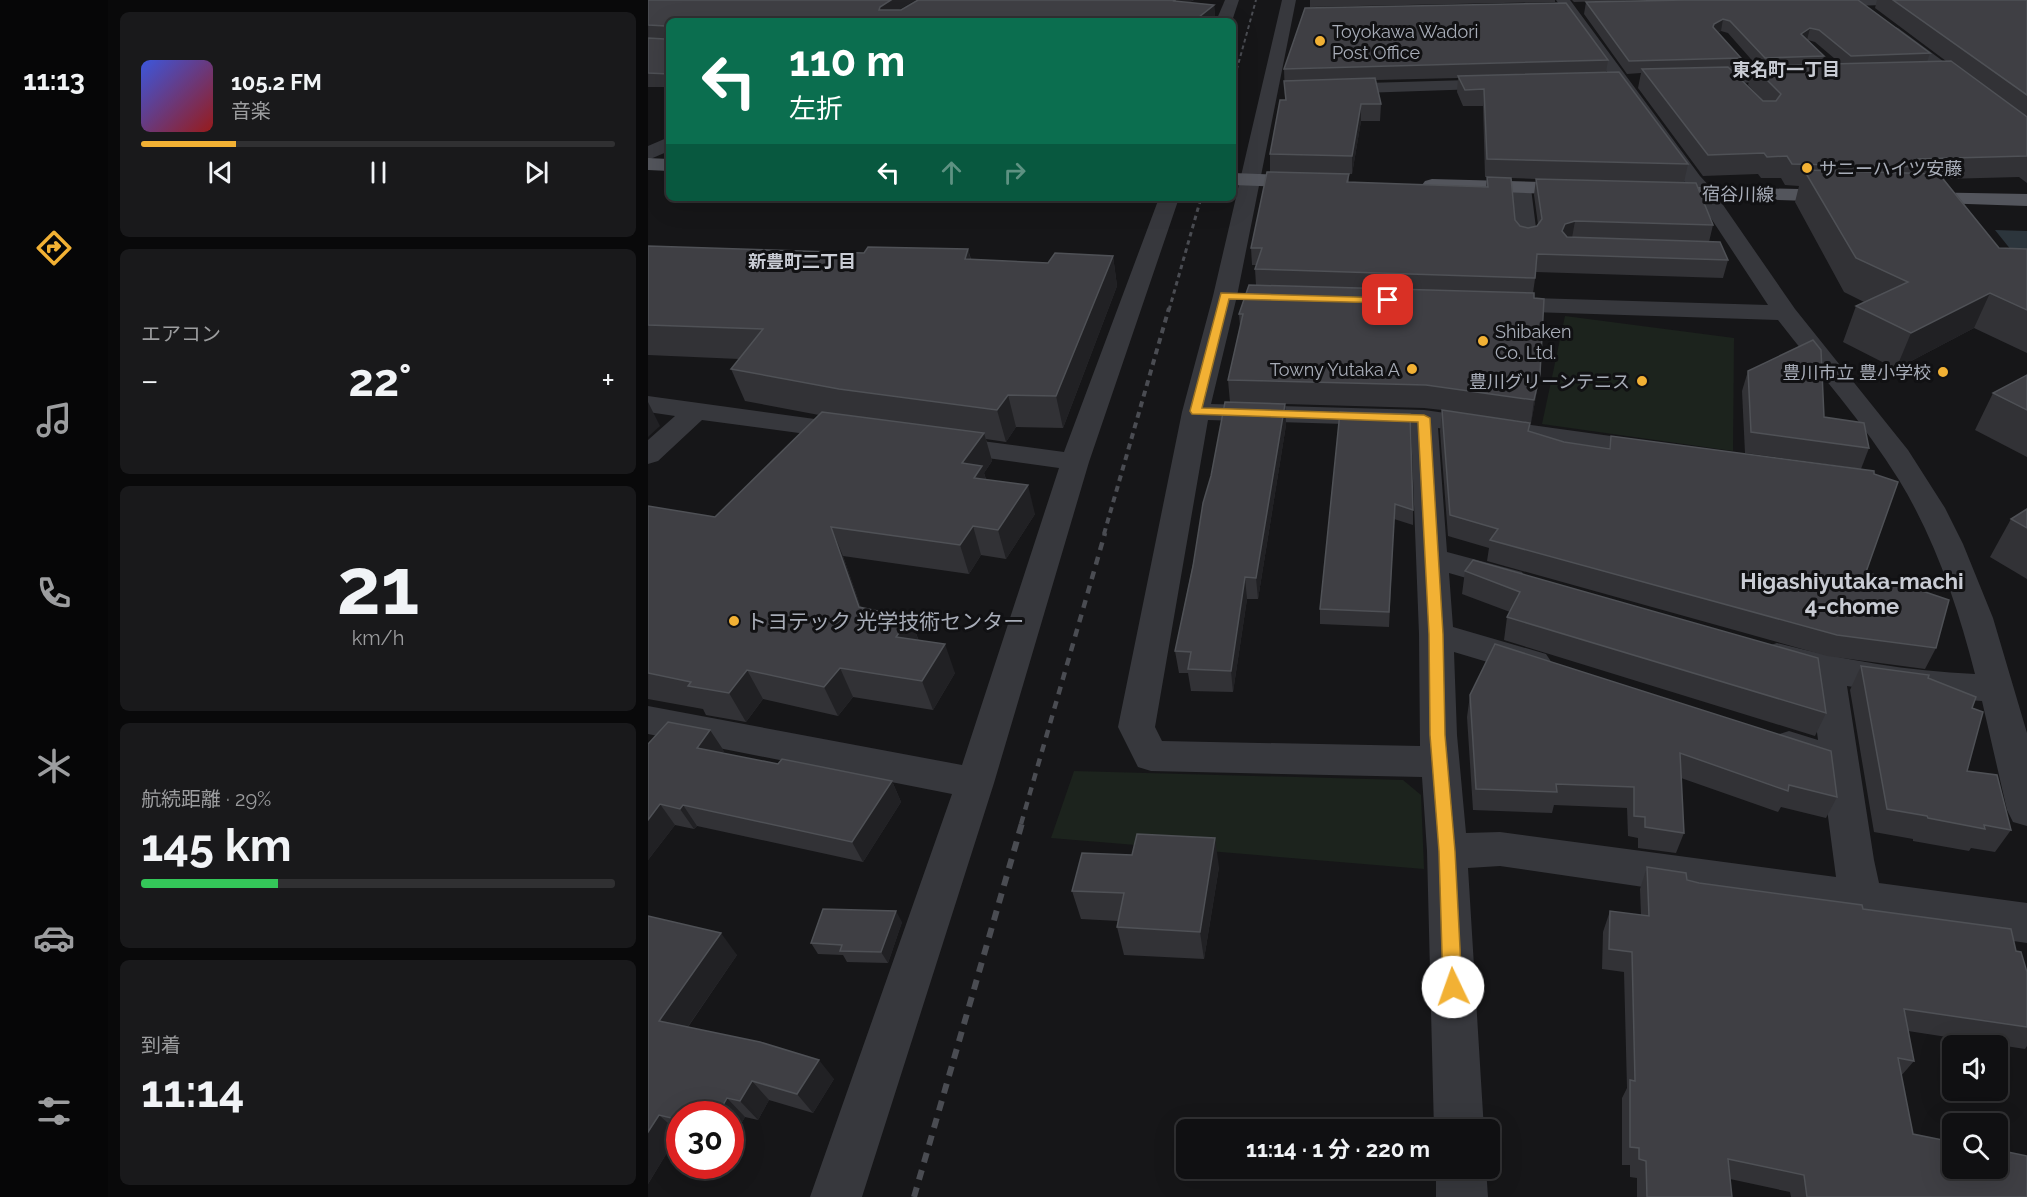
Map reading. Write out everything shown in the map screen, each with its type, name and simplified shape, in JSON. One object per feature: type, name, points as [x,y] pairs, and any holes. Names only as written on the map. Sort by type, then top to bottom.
[{"type":"main road","points":[[648,164],[666,165]]},
{"type":"main road","points":[[1241,180],[1332,183]]},
{"type":"main road","points":[[1415,185],[1592,190]]},
{"type":"main road","name":"宿谷川線","points":[[1639,191],[1860,196]]},
{"type":"main road","points":[[1896,197],[2027,200]]},
{"type":"street","points":[[1225,18],[1232,0]]},
{"type":"street","points":[[1799,3],[1920,0]]},
{"type":"street","points":[[1852,1],[2027,132]]},
{"type":"street","points":[[1568,6],[1620,81],[1705,193],[1733,251],[1903,461],[1919,488],[1970,594],[1997,688],[2027,810]]},
{"type":"street","points":[[1290,10],[1280,90],[1241,180],[1237,296],[1196,411],[1136,727],[1151,756],[1439,762]]},
{"type":"street","points":[[1741,61],[1755,76]]},
{"type":"street","points":[[1925,74],[1948,73]]},
{"type":"street","points":[[1674,80],[1809,76]]},
{"type":"street","points":[[1729,79],[1743,94]]},
{"type":"street","points":[[1313,90],[1526,84]]},
{"type":"street","points":[[648,154],[666,145]]},
{"type":"street","points":[[1521,188],[1526,236]]},
{"type":"street","points":[[836,1197],[975,783],[1075,462],[1168,201]]},
{"type":"street","points":[[1475,303],[1785,313]]},
{"type":"street","points":[[648,404],[874,435]]},
{"type":"street","points":[[648,454],[697,410]]},
{"type":"street","points":[[1196,411],[1424,418],[1685,455]]},
{"type":"street","points":[[1424,418],[1436,634],[1439,762],[1447,851],[1459,1119]]},
{"type":"street","points":[[921,441],[1075,462]]},
{"type":"street","points":[[1886,484],[1919,488]]},
{"type":"street","points":[[1432,558],[1546,590]]},
{"type":"street","points":[[1436,634],[1568,674]]},
{"type":"street","points":[[1748,648],[1827,671],[1947,687],[1997,688]]},
{"type":"street","points":[[1827,671],[1853,860],[1862,898]]},
{"type":"street","points":[[648,720],[975,783]]},
{"type":"street","points":[[1759,736],[1841,762]]},
{"type":"street","points":[[1447,851],[1500,849],[1862,898],[2027,923]]},
{"type":"street","points":[[1461,1179],[1462,1197]]},
{"type":"shaded area","points":[[1995,230],[2027,231],[2027,266],[2024,266]]},
{"type":"shaded area","name":"豊川グリーンテニス","points":[[1565,316],[1734,338],[1733,451],[1542,424]]},
{"type":"shaded area","points":[[1074,771],[1403,780],[1421,795],[1424,869],[1051,838]]},
{"type":"building","points":[[648,0],[891,0],[879,10],[901,10],[918,0],[1175,0],[1214,5],[1198,18],[666,18],[666,26],[648,25]]},
{"type":"building","points":[[1858,0],[1930,53],[1851,56],[1819,30],[1810,28],[1801,34],[1824,56],[1765,58],[1730,21],[1723,19],[1713,27],[1741,58],[1629,61],[1586,2]]},
{"type":"building","points":[[1893,0],[2027,0],[2027,95]]},
{"type":"building","points":[[1566,3],[1608,60],[1284,69],[1305,8]]},
{"type":"building","points":[[666,26],[666,74],[648,73],[648,38],[665,39]]},
{"type":"building","points":[[1951,61],[2027,117],[2027,156],[1916,159],[1923,167],[1792,164],[1787,156],[1767,157],[1764,153],[1708,155],[1642,69],[1728,67],[1763,101],[1776,101],[1781,94],[1753,66]]},
{"type":"building","points":[[1619,72],[1688,164],[1487,159],[1484,89],[1465,90],[1458,76]]},
{"type":"building","points":[[1375,78],[1381,104],[1361,104],[1352,156],[1270,154],[1280,100],[1286,100],[1284,81]]},
{"type":"building","points":[[1804,170],[1939,174],[1999,248],[2027,249],[2027,310],[1990,293],[1911,333],[1856,306],[1908,282],[1856,258]]},
{"type":"building","points":[[1267,172],[1349,174],[1347,182],[1488,187],[1487,177],[1511,178],[1515,220],[1520,226],[1528,228],[1537,226],[1542,219],[1536,179],[1696,183],[1713,225],[1575,221],[1565,224],[1562,231],[1567,237],[1720,242],[1728,260],[1537,254],[1535,278],[1255,269],[1262,248],[1251,248]]},
{"type":"building","points":[[648,246],[864,253],[868,247],[968,249],[965,259],[1048,263],[1055,253],[1113,256],[1056,396],[1008,395],[997,410],[839,389],[731,369],[763,329],[648,325]]},
{"type":"building","points":[[1249,285],[1534,293],[1534,298],[1544,299],[1540,374],[1534,400],[1426,385],[1228,380],[1243,314],[1239,314]]},
{"type":"building","points":[[1813,340],[1821,350],[1824,417],[1864,423],[1869,448],[1751,432],[1748,371]]},
{"type":"building","points":[[2027,375],[2027,410],[1993,393]]},
{"type":"building","points":[[1225,402],[1285,404],[1256,578],[1245,577],[1231,671],[1188,669],[1191,652],[1175,651]]},
{"type":"building","points":[[1442,410],[1530,423],[1528,431],[1564,442],[1610,449],[1611,436],[1874,471],[1874,474],[1898,482],[1866,572],[1949,600],[1936,648],[1837,635],[1490,540],[1498,529],[1450,515]]},
{"type":"building","points":[[822,412],[984,433],[962,463],[982,466],[974,478],[1028,485],[998,530],[973,526],[960,545],[831,527],[859,607],[910,618],[896,637],[945,644],[922,681],[840,668],[824,687],[747,670],[729,693],[688,686],[691,682],[648,673],[648,506],[715,517]]},
{"type":"building","points":[[1340,412],[1410,414],[1413,510],[1395,504],[1389,612],[1320,609]]},
{"type":"building","points":[[2027,509],[2027,528],[2011,519]]},
{"type":"building","points":[[1473,560],[1818,658],[1826,713],[1507,617],[1520,592],[1465,571]]},
{"type":"building","points":[[1495,644],[1831,751],[1837,797],[1789,785],[1788,791],[1680,753],[1684,833],[1645,827],[1645,817],[1634,816],[1634,787],[1556,784],[1557,792],[1476,789],[1470,695]]},
{"type":"building","points":[[1861,666],[1929,675],[1928,678],[1976,697],[1972,708],[1983,712],[1967,771],[1997,775],[2011,830],[1984,825],[1985,829],[1887,809]]},
{"type":"building","points":[[668,722],[710,730],[697,748],[778,764],[782,759],[892,781],[852,842],[683,805],[680,809],[660,804],[648,820],[648,744]]},
{"type":"building","points":[[1137,834],[1215,838],[1200,932],[1117,927],[1124,893],[1072,891],[1082,853],[1132,855]]},
{"type":"building","points":[[1647,867],[1686,873],[1687,880],[1699,883],[1862,905],[1863,909],[2011,929],[2016,951],[2021,952],[2027,972],[2027,1027],[1904,1009],[1914,1061],[1898,1058],[1913,1134],[1942,1140],[1942,1179],[2008,1179],[2008,1152],[2027,1156],[2027,1197],[1807,1197],[1804,1175],[1728,1159],[1732,1197],[1647,1197],[1646,1161],[1639,1159],[1639,1148],[1630,1147],[1630,1080],[1635,1081],[1632,952],[1609,949],[1610,911],[1649,916]]},
{"type":"building","points":[[823,909],[896,911],[881,952],[840,951],[842,945],[811,943]]},
{"type":"building","points":[[648,916],[721,933],[659,1021],[760,1042],[819,1060],[797,1094],[752,1081],[740,1101],[727,1098],[725,1101],[666,1101],[666,1117],[659,1115],[648,1132]]},
{"type":"railway","points":[[1236,72],[1256,0]]},
{"type":"railway","points":[[1169,310],[1200,201]]},
{"type":"railway","points":[[1104,534],[1169,308]]},
{"type":"railway","points":[[1021,824],[1105,533]]},
{"type":"railway","points":[[914,1197],[1022,823]]},
{"type":"place","name":"Toyokawa Wadori Post Office","points":[[1320,41]]},
{"type":"place","name":"サニーハイツ安藤","points":[[1807,168]]},
{"type":"place","name":"Shibaken Co. Ltd.","points":[[1483,341]]},
{"type":"place","name":"Towny Yutaka A","points":[[1412,369]]},
{"type":"place","name":"豊川市立 豊小学校","points":[[1943,372]]},
{"type":"place","name":"豊川グリーンテニス","points":[[1642,381]]},
{"type":"place","name":"トヨテック 光学技術センター","points":[[734,621]]},
{"type":"district","name":"東名町一丁目","points":[[1786,69]]},
{"type":"district","name":"新豊町二丁目","points":[[802,261]]},
{"type":"district","name":"Higashiyutaka-machi 4-chome","points":[[1852,594]]},
{"type":"route","points":[[1388,300],[1225,296],[1196,411],[1424,418],[1436,634],[1438,735],[1447,851],[1453,987]]}]
